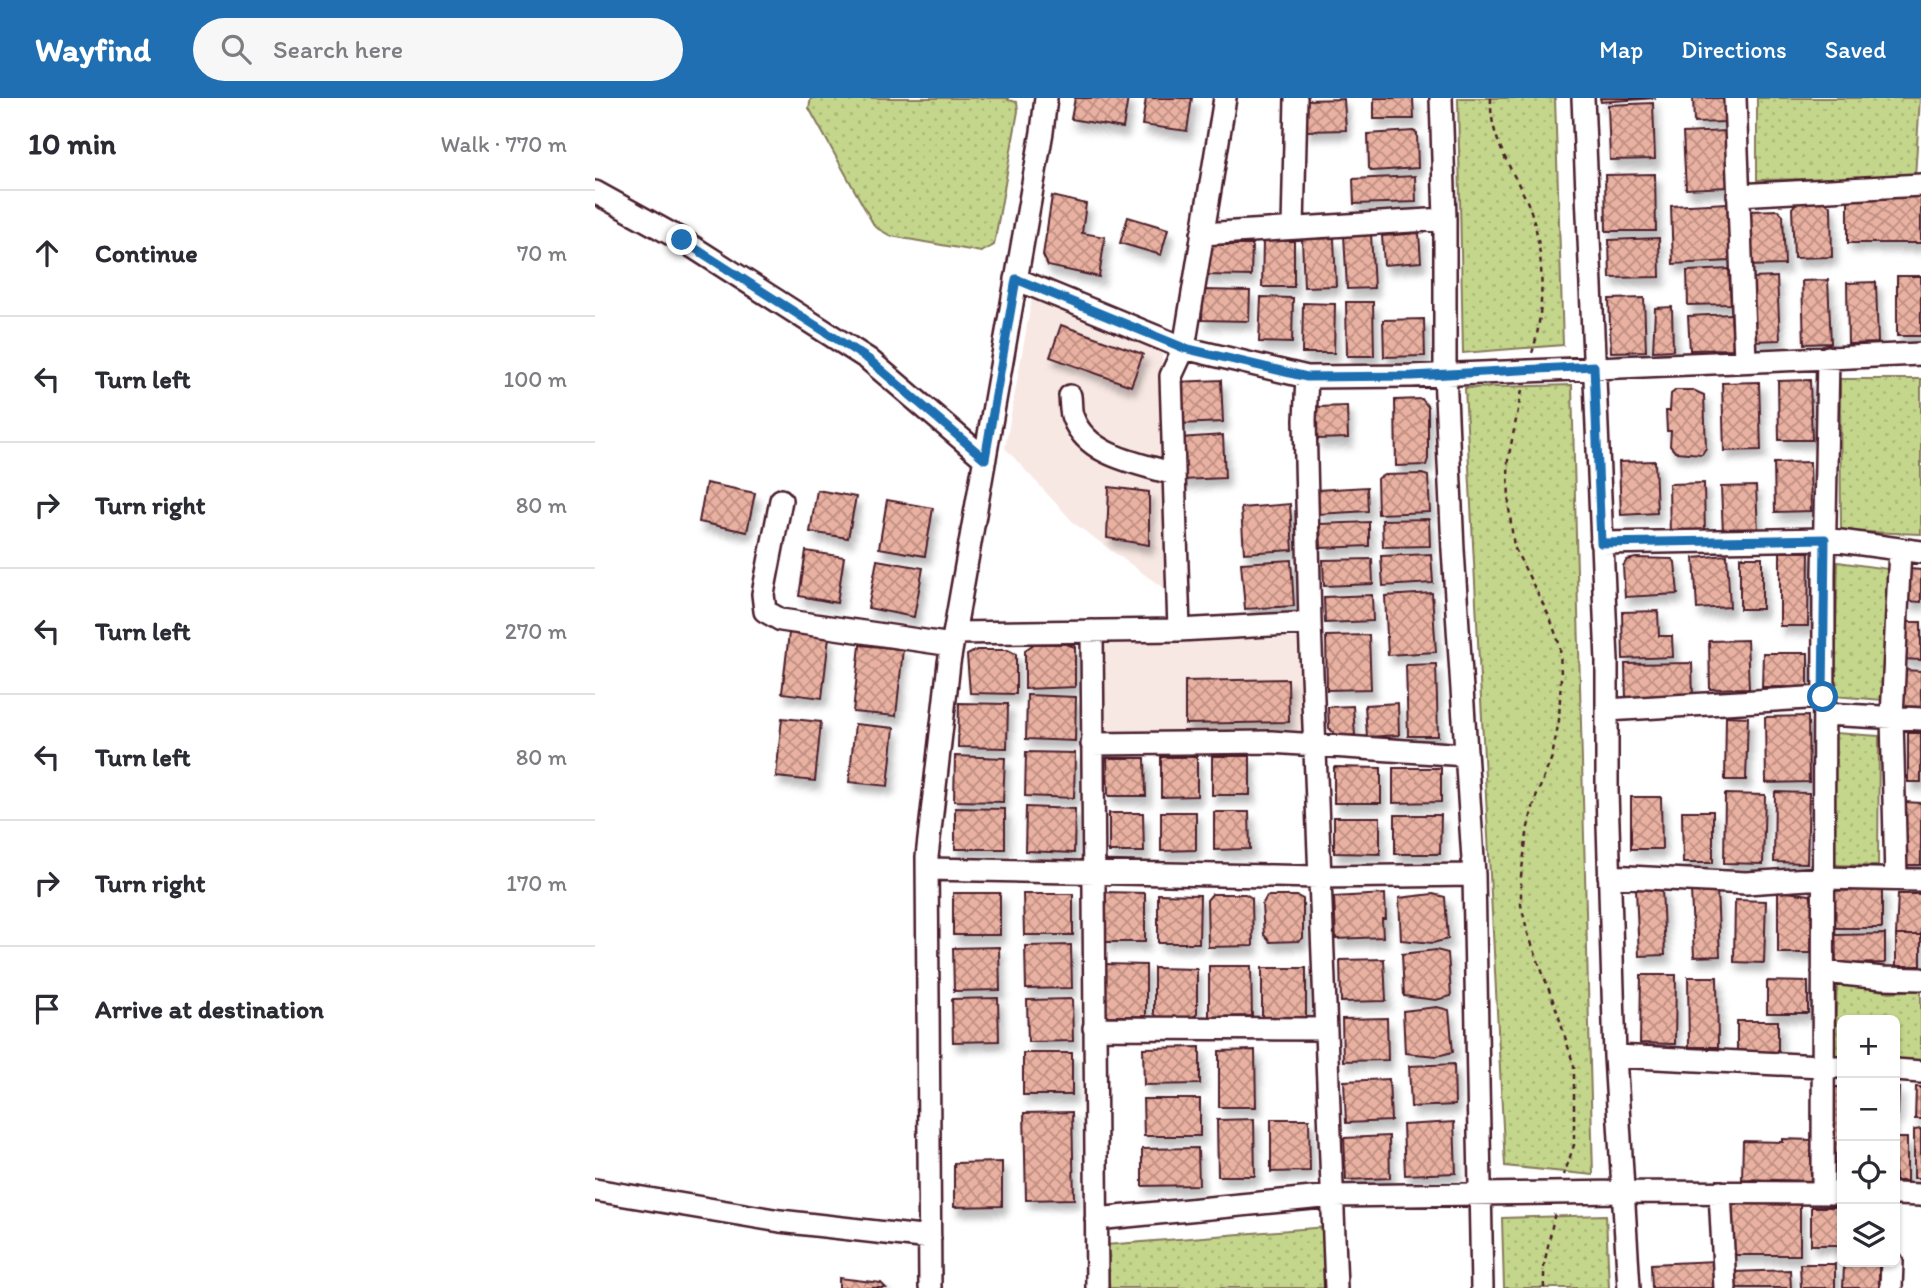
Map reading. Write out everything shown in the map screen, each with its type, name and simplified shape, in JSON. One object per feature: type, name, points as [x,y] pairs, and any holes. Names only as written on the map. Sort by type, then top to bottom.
[{"type":"street","points":[[930,1288],[927,869],[953,639],[1046,98]]},
{"type":"street","points":[[1179,630],[1171,376],[1184,348],[1225,98]]},
{"type":"street","points":[[1293,228],[1296,98]]},
{"type":"street","points":[[1441,98],[1445,219],[1445,374],[1453,550],[1474,875],[1482,1288]]},
{"type":"street","points":[[1583,98],[1607,710],[1615,1056],[1629,1288]]},
{"type":"street","points":[[1735,98],[1745,360]]},
{"type":"street","points":[[1738,195],[1921,185]]},
{"type":"street","points":[[595,192],[682,240],[868,359],[985,459]]},
{"type":"street","points":[[1202,234],[1445,219]]},
{"type":"street","points":[[1016,279],[1184,348],[1307,377],[1445,374],[1921,354]]},
{"type":"street","points":[[1096,1219],[1333,1196],[1622,1192],[1833,1193],[1832,1066],[1823,972],[1828,357]]},
{"type":"street","points":[[1307,377],[1305,420],[1310,623],[1336,1288]]},
{"type":"street","points":[[1070,396],[1072,417],[1086,439],[1119,457],[1174,474]]},
{"type":"street","points":[[781,500],[763,594],[765,611],[781,620],[953,639],[1310,623]]},
{"type":"street","points":[[1601,543],[1825,539],[1910,550],[1892,717],[1896,879]]},
{"type":"street","points":[[1092,631],[1097,1288]]},
{"type":"street","points":[[1607,710],[1824,706],[1921,719]]},
{"type":"street","points":[[1092,744],[1316,744],[1466,755]]},
{"type":"street","points":[[927,869],[1319,877],[1474,875]]},
{"type":"street","points":[[1609,876],[1747,883],[1824,878],[1921,880]]},
{"type":"street","points":[[1823,972],[1921,979]]},
{"type":"street","points":[[1094,1028],[1325,1029]]},
{"type":"street","points":[[1615,1056],[1832,1066]]},
{"type":"street","points":[[1900,1070],[1921,1072]]},
{"type":"street","points":[[595,1189],[780,1220],[930,1238]]},
{"type":"street","points":[[1720,1192],[1725,1288]]},
{"type":"street","points":[[1900,1194],[1921,1195]]},
{"type":"street","points":[[1891,1288],[1892,1267]]},
{"type":"path","points":[[1490,98],[1490,115],[1498,143],[1527,201],[1537,228],[1541,255],[1537,340],[1527,370],[1508,460],[1509,508],[1514,547],[1550,618],[1560,646],[1559,720],[1552,757],[1535,800],[1528,827],[1521,876],[1521,905],[1528,934],[1557,1010],[1573,1066],[1573,1146],[1559,1194],[1544,1265],[1544,1288]]},
{"type":"shaded area","points":[[1032,298],[1151,343],[1162,353],[1166,590],[1075,524],[1005,448]]},
{"type":"shaded area","points":[[1297,638],[1303,641],[1303,731],[1102,735],[1102,648],[1106,641]]},
{"type":"green space","points":[[811,98],[1008,98],[1017,102],[1018,111],[994,245],[981,252],[891,236],[875,227],[809,108]]},
{"type":"green space","points":[[1458,98],[1555,98],[1563,345],[1463,353]]},
{"type":"green space","points":[[1757,98],[1920,98],[1915,177],[1757,180]]},
{"type":"green space","points":[[1840,379],[1921,379],[1921,534],[1841,531]]},
{"type":"green space","points":[[1572,385],[1593,1175],[1505,1166],[1465,388]]},
{"type":"green space","points":[[1838,562],[1888,569],[1883,700],[1834,696]]},
{"type":"green space","points":[[1834,733],[1879,736],[1878,866],[1827,865]]},
{"type":"green space","points":[[1837,982],[1890,992],[1921,990],[1921,1063],[1900,1062],[1900,1015],[1837,1015],[1837,1060],[1834,1060]]},
{"type":"green space","points":[[1606,1215],[1609,1288],[1504,1288],[1502,1218]]},
{"type":"green space","points":[[1326,1227],[1324,1288],[1103,1288],[1106,1245]]},
{"type":"building","points":[[1075,98],[1128,98],[1123,128],[1071,119]]},
{"type":"building","points":[[1146,98],[1192,98],[1187,131],[1142,125]]},
{"type":"building","points":[[1374,98],[1413,98],[1414,119],[1374,119]]},
{"type":"building","points":[[1600,98],[1656,98],[1601,102]]},
{"type":"building","points":[[1693,98],[1726,98],[1727,122],[1694,123]]},
{"type":"building","points":[[1344,99],[1346,130],[1306,131],[1305,100]]},
{"type":"building","points":[[1653,103],[1655,159],[1610,160],[1608,105]]},
{"type":"building","points":[[1726,131],[1729,187],[1686,189],[1683,133]]},
{"type":"building","points":[[1417,133],[1418,168],[1372,171],[1369,168],[1368,134]]},
{"type":"building","points":[[1655,174],[1656,231],[1606,231],[1605,175]]},
{"type":"building","points":[[1415,176],[1416,202],[1354,204],[1353,179]]},
{"type":"building","points":[[1052,196],[1086,204],[1082,233],[1105,237],[1099,277],[1048,266],[1043,255]]},
{"type":"building","points":[[1848,197],[1921,197],[1921,243],[1848,243]]},
{"type":"building","points":[[1797,202],[1825,202],[1831,207],[1832,257],[1794,258],[1792,208]]},
{"type":"building","points":[[1727,203],[1731,261],[1673,264],[1671,206]]},
{"type":"building","points":[[1778,210],[1783,215],[1785,265],[1746,266],[1749,211]]},
{"type":"building","points":[[1128,217],[1168,229],[1161,255],[1120,243]]},
{"type":"building","points":[[1419,233],[1421,262],[1384,265],[1382,236]]},
{"type":"building","points":[[1371,234],[1374,288],[1347,289],[1344,235]]},
{"type":"building","points":[[1334,238],[1336,286],[1304,287],[1302,239]]},
{"type":"building","points":[[1659,238],[1660,277],[1610,278],[1609,240]]},
{"type":"building","points":[[1263,241],[1294,241],[1294,287],[1262,287]]},
{"type":"building","points":[[1205,245],[1252,245],[1251,276],[1204,275]]},
{"type":"building","points":[[1729,269],[1731,304],[1688,305],[1687,271]]},
{"type":"building","points":[[1897,276],[1921,276],[1921,336],[1897,336]]},
{"type":"building","points":[[1777,277],[1780,340],[1753,341],[1750,278]]},
{"type":"building","points":[[1828,280],[1831,343],[1804,344],[1802,281]]},
{"type":"building","points":[[1876,282],[1878,343],[1848,344],[1847,283]]},
{"type":"building","points":[[1203,290],[1250,291],[1249,321],[1202,320]]},
{"type":"building","points":[[1261,297],[1293,298],[1292,343],[1259,342]]},
{"type":"building","points":[[1644,298],[1646,351],[1611,352],[1609,299]]},
{"type":"building","points":[[1346,302],[1373,302],[1374,356],[1347,356]]},
{"type":"building","points":[[1303,303],[1335,304],[1334,353],[1302,353]]},
{"type":"building","points":[[1672,307],[1673,350],[1653,351],[1655,308]]},
{"type":"building","points":[[1731,314],[1733,349],[1690,350],[1688,316]]},
{"type":"building","points":[[1424,319],[1425,356],[1384,357],[1383,320]]},
{"type":"building","points":[[1061,325],[1143,354],[1131,386],[1050,357]]},
{"type":"building","points":[[1221,380],[1223,422],[1180,424],[1177,382]]},
{"type":"building","points":[[1810,380],[1812,440],[1779,440],[1778,381]]},
{"type":"building","points":[[1759,382],[1761,450],[1724,451],[1722,383]]},
{"type":"building","points":[[1676,390],[1693,390],[1704,395],[1706,448],[1702,454],[1675,452],[1670,446],[1671,431],[1667,431],[1666,411],[1670,411],[1671,394]]},
{"type":"building","points":[[1422,399],[1428,407],[1426,465],[1396,466],[1395,400]]},
{"type":"building","points":[[1347,406],[1348,438],[1317,439],[1316,407]]},
{"type":"building","points":[[1223,435],[1225,478],[1181,480],[1179,438]]},
{"type":"building","points":[[1655,461],[1657,513],[1621,515],[1619,462]]},
{"type":"building","points":[[1810,462],[1811,511],[1775,512],[1774,463]]},
{"type":"building","points":[[1384,475],[1428,476],[1430,512],[1378,514],[1377,479]]},
{"type":"building","points":[[706,483],[755,493],[747,532],[699,522]]},
{"type":"building","points":[[1704,483],[1705,536],[1670,537],[1669,484]]},
{"type":"building","points":[[1756,486],[1758,532],[1723,533],[1721,487]]},
{"type":"building","points":[[1109,487],[1149,492],[1149,545],[1107,538]]},
{"type":"building","points":[[1367,487],[1368,511],[1318,514],[1317,490]]},
{"type":"building","points":[[817,490],[856,497],[848,538],[810,532]]},
{"type":"building","points":[[887,500],[933,508],[925,556],[879,548]]},
{"type":"building","points":[[1290,504],[1293,550],[1244,553],[1241,508]]},
{"type":"building","points":[[1429,519],[1430,546],[1383,547],[1382,520]]},
{"type":"building","points":[[1369,522],[1369,546],[1321,548],[1320,524]]},
{"type":"building","points":[[806,551],[844,557],[837,603],[799,596]]},
{"type":"building","points":[[1780,552],[1809,552],[1808,626],[1780,626]]},
{"type":"building","points":[[1431,554],[1433,583],[1383,586],[1381,556]]},
{"type":"building","points":[[1727,555],[1730,607],[1697,609],[1694,558]]},
{"type":"building","points":[[1740,557],[1762,557],[1762,609],[1740,609]]},
{"type":"building","points":[[1372,559],[1373,584],[1324,586],[1323,560]]},
{"type":"building","points":[[1672,559],[1675,562],[1678,594],[1625,597],[1623,566],[1627,560]]},
{"type":"building","points":[[877,560],[923,568],[914,617],[868,608]]},
{"type":"building","points":[[1291,560],[1294,606],[1245,609],[1241,563]]},
{"type":"building","points":[[1910,569],[1921,570],[1921,602],[1907,601]]},
{"type":"building","points":[[1432,593],[1436,652],[1388,655],[1385,596]]},
{"type":"building","points":[[1372,595],[1373,621],[1325,623],[1324,597]]},
{"type":"building","points":[[1658,611],[1659,636],[1672,636],[1673,657],[1623,659],[1622,612]]},
{"type":"building","points":[[1903,622],[1921,622],[1921,660],[1902,659]]},
{"type":"building","points":[[789,633],[829,637],[822,698],[782,693]]},
{"type":"building","points":[[1369,635],[1371,689],[1327,690],[1326,636]]},
{"type":"building","points":[[1747,640],[1749,688],[1710,689],[1709,641]]},
{"type":"building","points":[[1034,644],[1066,644],[1075,647],[1075,687],[1025,689],[1025,650]]},
{"type":"building","points":[[860,645],[903,649],[896,716],[853,712]]},
{"type":"building","points":[[977,650],[1008,650],[1016,654],[1016,694],[970,693],[967,655]]},
{"type":"building","points":[[1763,653],[1808,653],[1808,687],[1762,687]]},
{"type":"building","points":[[1692,663],[1693,698],[1626,699],[1625,664]]},
{"type":"building","points":[[1436,664],[1438,736],[1408,736],[1406,665]]},
{"type":"building","points":[[1904,670],[1921,671],[1921,707],[1903,706]]},
{"type":"building","points":[[1288,679],[1289,722],[1185,724],[1185,681]]},
{"type":"building","points":[[1027,695],[1076,697],[1075,741],[1026,739]]},
{"type":"building","points":[[959,703],[1008,704],[1007,748],[958,747]]},
{"type":"building","points":[[1398,703],[1399,735],[1367,737],[1365,705]]},
{"type":"building","points":[[1353,706],[1355,735],[1338,737],[1329,728],[1328,707]]},
{"type":"building","points":[[1726,716],[1748,717],[1746,780],[1725,780]]},
{"type":"building","points":[[1808,716],[1809,782],[1766,783],[1765,717]]},
{"type":"building","points":[[782,718],[821,722],[815,781],[776,777]]},
{"type":"building","points":[[855,724],[894,728],[888,786],[849,782]]},
{"type":"building","points":[[1908,733],[1921,733],[1921,782],[1908,782]]},
{"type":"building","points":[[1026,752],[1075,753],[1074,798],[1025,796]]},
{"type":"building","points":[[955,756],[1005,758],[1003,802],[954,801]]},
{"type":"building","points":[[1212,756],[1250,756],[1250,795],[1212,795]]},
{"type":"building","points":[[1161,757],[1197,757],[1197,796],[1161,797]]},
{"type":"building","points":[[1107,758],[1145,758],[1146,796],[1108,796]]},
{"type":"building","points":[[1334,767],[1381,768],[1381,803],[1334,803]]},
{"type":"building","points":[[1393,768],[1441,768],[1441,802],[1393,803]]},
{"type":"building","points":[[1775,792],[1809,793],[1807,863],[1774,862]]},
{"type":"building","points":[[1725,794],[1765,795],[1763,864],[1724,863]]},
{"type":"building","points":[[1631,797],[1661,797],[1662,849],[1631,849]]},
{"type":"building","points":[[1905,802],[1921,803],[1921,865],[1904,865]]},
{"type":"building","points":[[1026,807],[1075,809],[1074,853],[1025,851]]},
{"type":"building","points":[[955,808],[1005,809],[1005,849],[955,849]]},
{"type":"building","points":[[1682,811],[1713,811],[1713,863],[1683,863]]},
{"type":"building","points":[[1161,812],[1196,812],[1196,850],[1161,851]]},
{"type":"building","points":[[1214,812],[1249,812],[1250,849],[1214,850]]},
{"type":"building","points":[[1109,813],[1143,813],[1144,852],[1109,852]]},
{"type":"building","points":[[1395,815],[1441,815],[1440,854],[1395,854]]},
{"type":"building","points":[[1334,817],[1380,817],[1380,854],[1334,853]]},
{"type":"building","points":[[1662,888],[1665,955],[1639,956],[1636,889]]},
{"type":"building","points":[[1882,888],[1882,928],[1833,928],[1832,889]]},
{"type":"building","points":[[1717,889],[1720,956],[1694,957],[1691,890]]},
{"type":"building","points":[[1778,891],[1810,895],[1811,953],[1778,953]]},
{"type":"building","points":[[1105,892],[1145,893],[1145,942],[1105,942]]},
{"type":"building","points":[[953,893],[1000,893],[1000,935],[953,935]]},
{"type":"building","points":[[1023,894],[1073,894],[1073,935],[1024,935]]},
{"type":"building","points":[[1158,894],[1200,895],[1199,943],[1158,943]]},
{"type":"building","points":[[1212,894],[1245,894],[1252,898],[1253,946],[1208,947],[1207,900]]},
{"type":"building","points":[[1385,894],[1386,919],[1382,919],[1383,937],[1336,939],[1334,897]]},
{"type":"building","points":[[1433,894],[1445,897],[1448,939],[1433,943],[1401,940],[1399,898]]},
{"type":"building","points":[[1898,894],[1921,894],[1921,935],[1896,935]]},
{"type":"building","points":[[1267,896],[1297,896],[1303,899],[1303,938],[1299,941],[1270,942],[1264,935],[1262,905]]},
{"type":"building","points":[[1735,900],[1766,901],[1764,963],[1734,962]]},
{"type":"building","points":[[1885,934],[1885,963],[1836,964],[1835,935]]},
{"type":"building","points":[[1896,935],[1921,935],[1921,966],[1896,966]]},
{"type":"building","points":[[1071,945],[1072,988],[1026,989],[1025,946]]},
{"type":"building","points":[[999,947],[1000,990],[954,991],[953,948]]},
{"type":"building","points":[[1436,950],[1448,953],[1451,996],[1436,1000],[1404,996],[1402,954]]},
{"type":"building","points":[[1384,959],[1386,1001],[1341,1002],[1340,960]]},
{"type":"building","points":[[1104,964],[1146,965],[1146,1016],[1103,1016]]},
{"type":"building","points":[[1209,966],[1251,966],[1252,1016],[1209,1017]]},
{"type":"building","points":[[1154,968],[1197,969],[1197,1014],[1193,1017],[1158,1018],[1154,1013]]},
{"type":"building","points":[[1262,968],[1306,968],[1306,1018],[1262,1019]]},
{"type":"building","points":[[1641,975],[1676,975],[1675,1044],[1640,1043]]},
{"type":"building","points":[[1688,977],[1717,977],[1718,1047],[1689,1047]]},
{"type":"building","points":[[1767,981],[1808,982],[1808,1013],[1767,1013]]},
{"type":"building","points":[[998,998],[999,1041],[953,1042],[952,999]]},
{"type":"building","points":[[1072,999],[1073,1041],[1028,1042],[1027,1000]]},
{"type":"building","points":[[1437,1007],[1449,1010],[1453,1052],[1437,1056],[1405,1053],[1403,1011]]},
{"type":"building","points":[[1387,1018],[1388,1060],[1343,1061],[1342,1019]]},
{"type":"building","points":[[1737,1021],[1778,1021],[1778,1053],[1737,1053]]},
{"type":"building","points":[[1200,1047],[1200,1084],[1144,1085],[1143,1048]]},
{"type":"building","points":[[1255,1050],[1256,1107],[1219,1107],[1219,1051]]},
{"type":"building","points":[[1023,1053],[1072,1053],[1072,1095],[1023,1095]]},
{"type":"building","points":[[1454,1064],[1455,1105],[1411,1107],[1409,1066]]},
{"type":"building","points":[[1389,1079],[1391,1121],[1346,1123],[1344,1081]]},
{"type":"building","points":[[1834,1087],[1837,1087],[1837,1180],[1832,1180]]},
{"type":"building","points":[[1916,1087],[1921,1087],[1921,1119],[1915,1119]]},
{"type":"building","points":[[1143,1099],[1200,1099],[1200,1136],[1144,1136]]},
{"type":"building","points":[[1072,1112],[1074,1199],[1026,1200],[1024,1113]]},
{"type":"building","points":[[1254,1119],[1255,1176],[1218,1176],[1217,1120]]},
{"type":"building","points":[[1271,1119],[1309,1119],[1310,1171],[1271,1172]]},
{"type":"building","points":[[1454,1122],[1456,1173],[1405,1175],[1403,1125]]},
{"type":"building","points":[[1921,1129],[1921,1178],[1914,1178],[1914,1130]]},
{"type":"building","points":[[1389,1136],[1390,1178],[1346,1180],[1344,1138]]},
{"type":"building","points":[[1900,1138],[1907,1138],[1907,1181],[1900,1181]]},
{"type":"building","points":[[1783,1139],[1811,1140],[1811,1181],[1742,1179],[1743,1141],[1783,1142]]},
{"type":"building","points":[[1198,1148],[1199,1185],[1142,1186],[1142,1149]]},
{"type":"building","points":[[1002,1162],[1002,1206],[954,1207],[954,1163]]},
{"type":"building","points":[[1731,1203],[1800,1204],[1800,1255],[1730,1255]]},
{"type":"building","points":[[1811,1207],[1837,1207],[1837,1245],[1811,1245]]},
{"type":"building","points":[[1715,1261],[1716,1288],[1652,1288],[1651,1264]]},
{"type":"building","points":[[1800,1264],[1835,1264],[1835,1288],[1801,1288]]},
{"type":"building","points":[[1844,1267],[1879,1267],[1879,1288],[1843,1288]]},
{"type":"building","points":[[1790,1270],[1791,1288],[1733,1288],[1733,1272]]},
{"type":"building","points":[[839,1278],[881,1283],[886,1288],[839,1288]]},
{"type":"route","points":[[682,240],[868,359],[985,459],[1016,279],[1184,348],[1307,377],[1412,376],[1594,366],[1601,543],[1825,539],[1823,697]]}]
